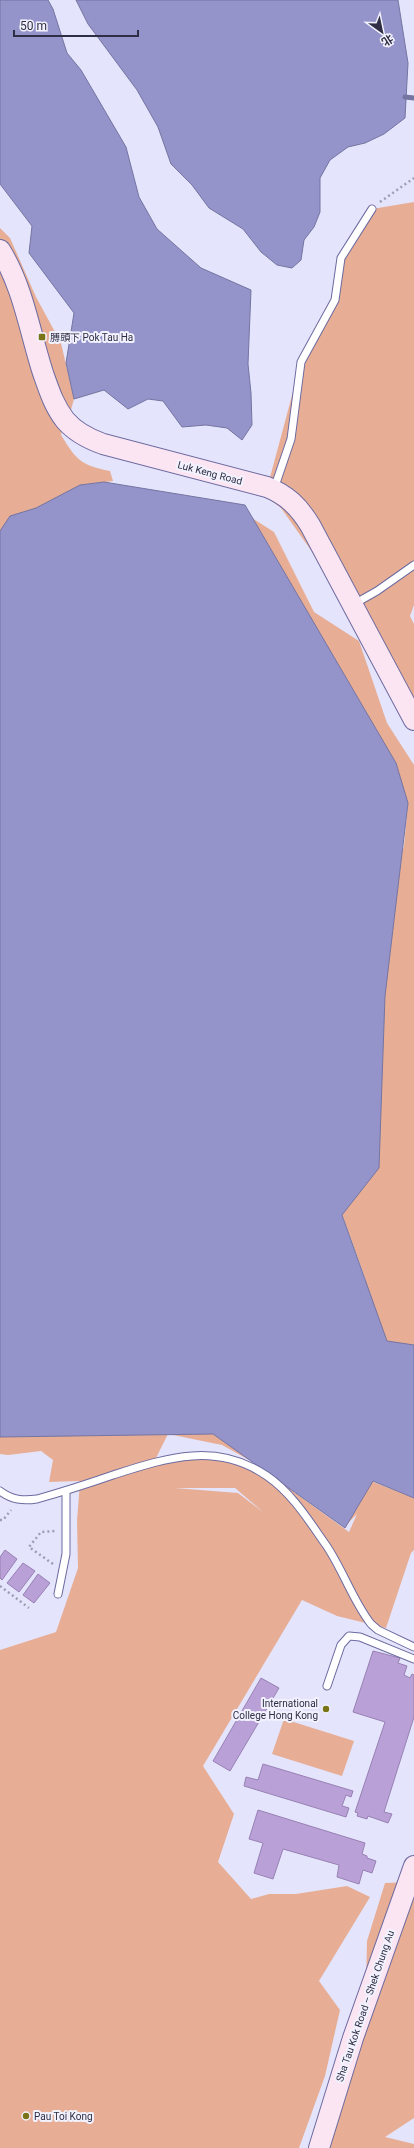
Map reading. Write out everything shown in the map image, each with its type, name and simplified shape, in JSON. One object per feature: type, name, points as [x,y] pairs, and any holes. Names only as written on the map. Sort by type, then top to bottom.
[{"type":"street","name":"Luk Keng Road","points":[[0,250],[12,273],[52,397],[58,410],[71,425],[86,437],[110,447],[274,490],[290,500],[304,515],[414,720]]},
{"type":"street","name":"Sha Tau Kok Road – Shek Chung Au","points":[[319,2148],[353,2038],[410,1888],[414,1866]]},
{"type":"lane","points":[[274,490],[291,439],[301,362],[335,300],[341,258],[372,209]]},
{"type":"lane","points":[[352,605],[377,591],[414,565]]},
{"type":"lane","points":[[0,1491],[6,1496],[21,1501],[66,1491],[158,1460],[192,1455],[219,1456],[241,1463],[267,1476],[295,1502],[327,1547],[371,1624],[378,1630],[414,1647]]},
{"type":"lane","points":[[58,1594],[66,1554],[66,1491]]},
{"type":"lane","points":[[328,1686],[341,1645],[350,1636],[360,1637],[414,1659]]},
{"type":"path","points":[[372,209],[414,178]]},
{"type":"path","points":[[54,1565],[29,1547],[41,1532],[66,1529]]},
{"type":"path","points":[[0,1586],[29,1608]]},
{"type":"shaded area","points":[[414,202],[414,605],[410,616],[414,624],[414,714],[349,604],[281,508],[265,496],[301,362],[335,300],[346,251],[372,209]]},
{"type":"shaded area","points":[[0,228],[10,238],[36,297],[61,343],[74,399],[68,421],[64,423],[61,435],[76,456],[86,464],[110,471],[113,481],[82,485],[0,531]]},
{"type":"shaded area","points":[[246,514],[274,532],[314,612],[359,641],[387,723],[414,765],[414,1351],[349,1362],[365,1278],[338,1203],[388,894],[404,846],[408,803]]},
{"type":"shaded area","points":[[0,1335],[414,1498],[414,1550],[411,1553],[386,1628],[337,1616],[302,1600],[203,1766],[234,1814],[218,1862],[251,1899],[269,1894],[296,1894],[347,1886],[370,1897],[319,1981],[340,2010],[325,2076],[299,2148],[0,2148],[0,1650],[56,1632],[78,1568],[77,1521],[80,1481],[49,1482],[53,1460],[41,1451],[8,1455],[0,1454]],"holes":[[[168,1434],[222,1445],[318,1498],[348,1523],[357,1514],[349,1532],[280,1482],[224,1458],[154,1462]],[[175,1488],[235,1488],[263,1512],[238,1493]]]},
{"type":"shaded area","points":[[284,1719],[354,1741],[342,1776],[272,1754]]},
{"type":"shaded area","points":[[414,1882],[414,2118],[385,2137],[414,2144],[414,2148],[326,2148],[365,2034],[367,1941],[385,1883]]},
{"type":"water","points":[[0,0],[48,0],[53,9],[67,53],[81,70],[126,147],[139,197],[157,229],[201,268],[251,290],[248,364],[252,425],[242,440],[227,428],[206,425],[182,427],[163,401],[148,399],[128,409],[104,390],[74,399],[66,363],[74,313],[29,253],[32,226],[0,184]]},
{"type":"water","points":[[76,0],[398,0],[408,63],[405,118],[384,134],[365,143],[348,147],[330,160],[320,178],[320,212],[314,227],[304,240],[301,260],[292,268],[277,265],[261,252],[243,229],[209,208],[192,185],[171,164],[158,127],[137,90],[88,24]]},
{"type":"water","points":[[104,482],[245,505],[396,763],[408,803],[385,996],[379,1168],[342,1215],[387,1341],[414,1345],[414,1498],[373,1481],[345,1528],[213,1434],[0,1437],[0,531],[10,516],[36,508],[80,485]]},
{"type":"building","points":[[5,1550],[17,1559],[2,1580],[0,1578],[0,1557]]},
{"type":"building","points":[[23,1563],[35,1571],[19,1592],[7,1583]]},
{"type":"building","points":[[38,1574],[50,1583],[34,1603],[23,1595]]},
{"type":"building","points":[[373,1651],[400,1658],[398,1663],[407,1666],[404,1675],[410,1678],[412,1674],[414,1675],[414,1717],[384,1812],[392,1814],[388,1823],[368,1816],[367,1819],[357,1816],[358,1813],[355,1812],[385,1722],[353,1712]]},
{"type":"building","points":[[261,1678],[279,1688],[230,1771],[213,1761]]},
{"type":"building","points":[[263,1764],[353,1791],[351,1797],[346,1795],[342,1806],[349,1808],[346,1817],[244,1786],[246,1777],[258,1780]]},
{"type":"building","points":[[258,1810],[365,1843],[362,1854],[367,1856],[367,1858],[376,1861],[372,1873],[363,1870],[359,1884],[337,1877],[339,1865],[283,1849],[273,1879],[254,1873],[263,1843],[249,1839]]},
{"type":"waterway","points":[[405,97],[414,98]]},
{"type":"place","name":"膊頭下 Pok Tau Ha","points":[[42,337]]},
{"type":"place","name":"International College Hong Kong","points":[[326,1709]]},
{"type":"place","name":"Pau Toi Kong","points":[[26,2116]]}]
